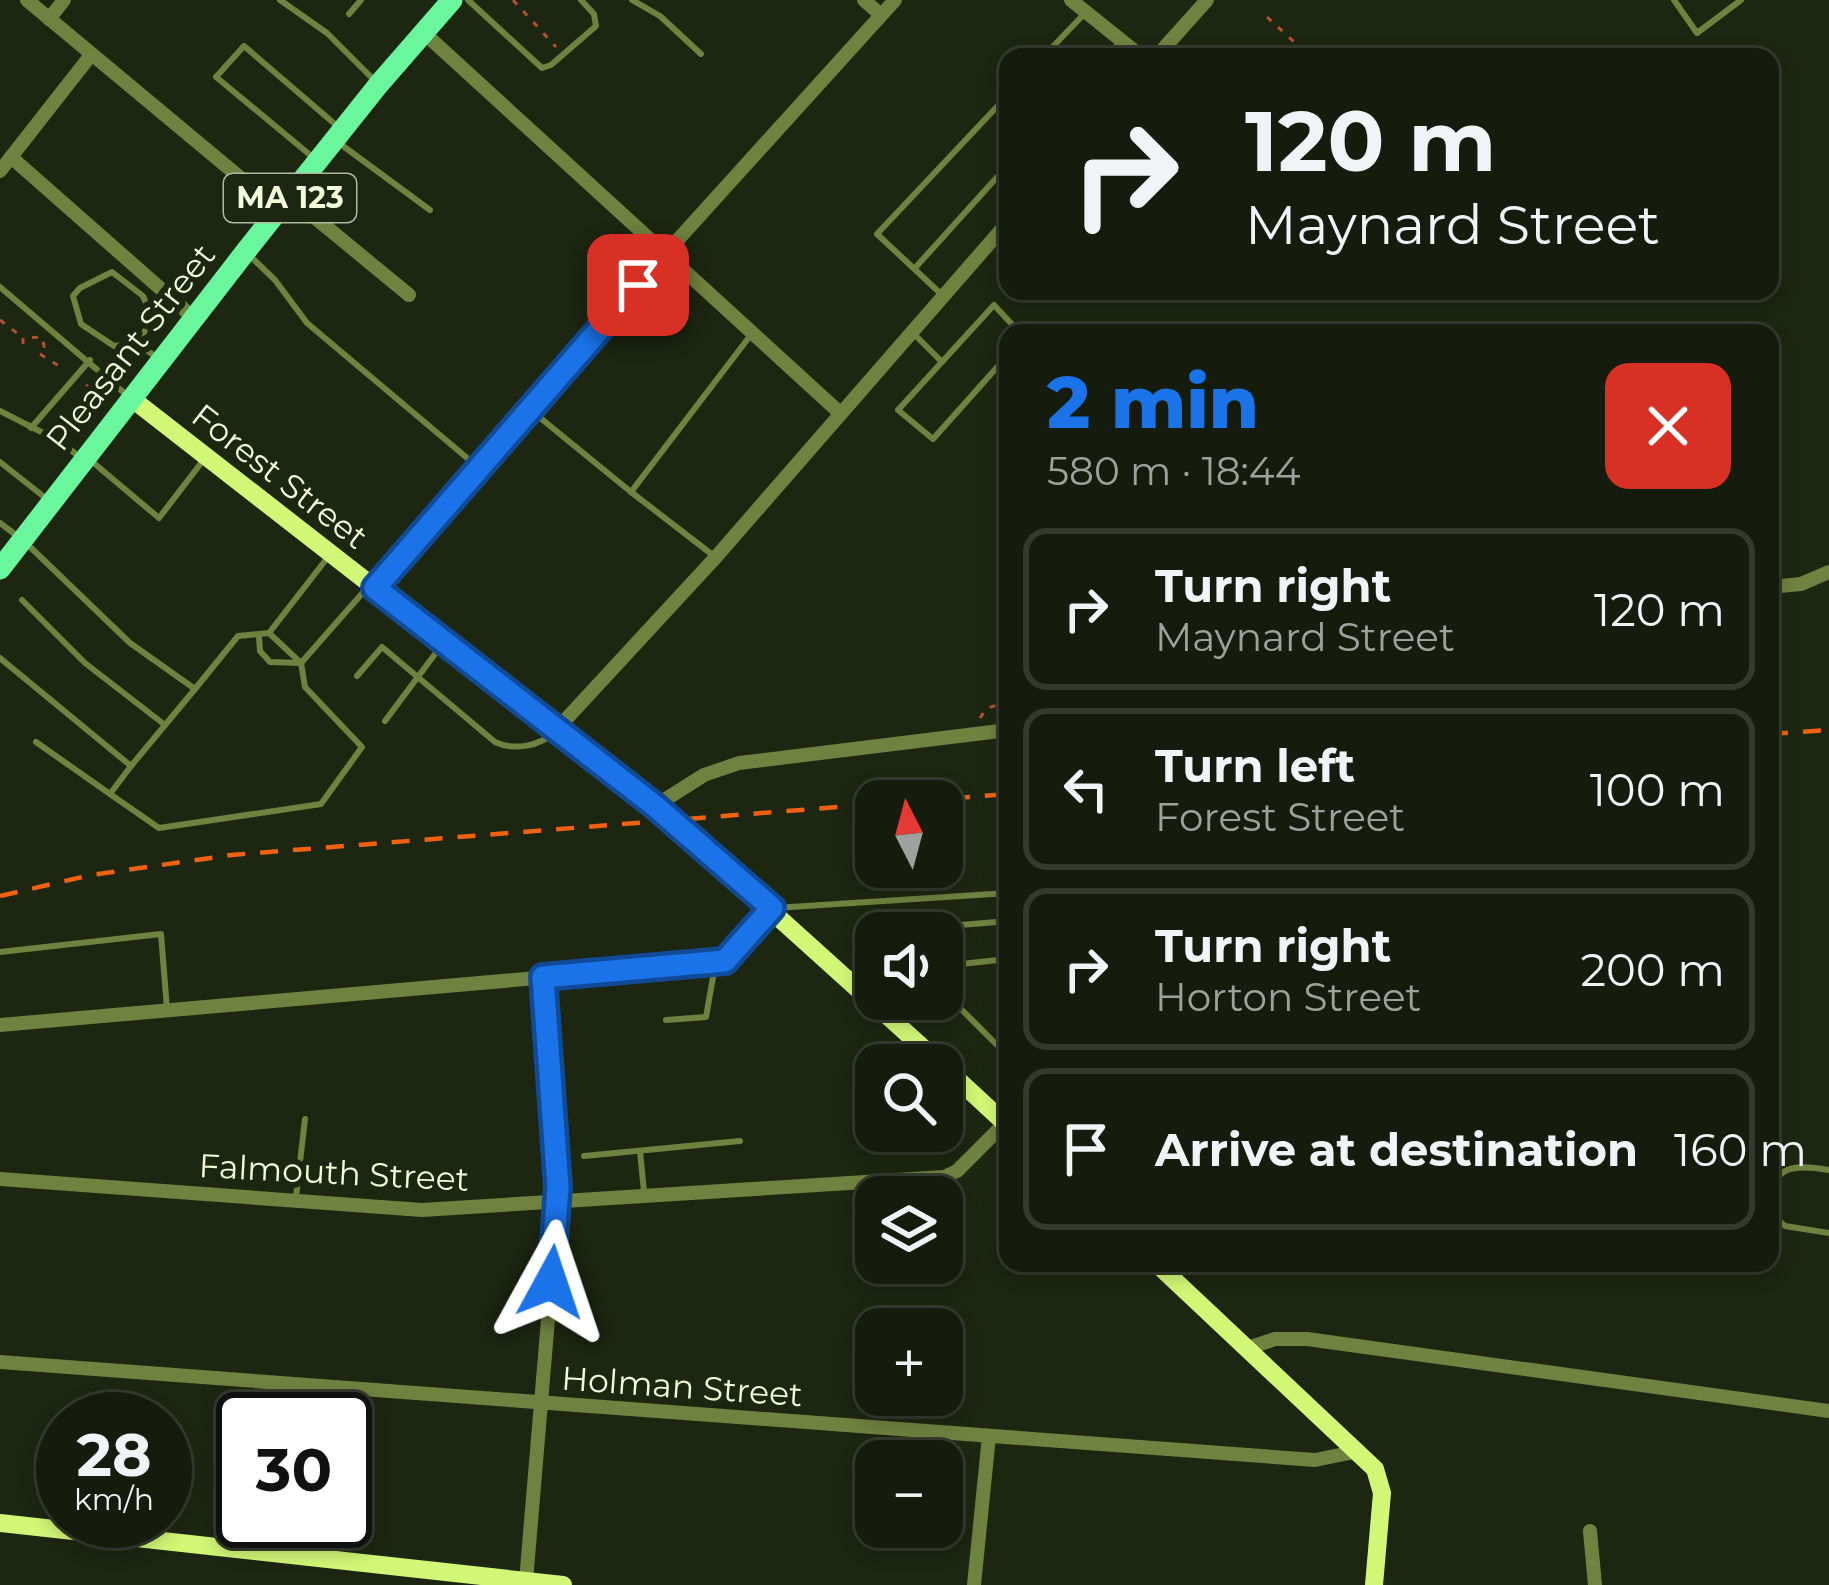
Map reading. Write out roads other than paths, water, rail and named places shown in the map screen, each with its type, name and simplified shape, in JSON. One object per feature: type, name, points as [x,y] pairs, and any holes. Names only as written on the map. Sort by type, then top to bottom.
[{"type":"highway","name":"Pleasant Street","points":[[1,565],[445,2]]},
{"type":"main road","name":"Forest Street","points":[[131,398],[655,806],[919,1044]]},
{"type":"main road","name":"Forest Street","points":[[963,1085],[999,1118]]},
{"type":"main road","points":[[1168,1272],[1360,1451],[1377,1473],[1381,1488],[1374,1585]]},
{"type":"main road","points":[[0,1523],[563,1585]]},
{"type":"street","points":[[27,0],[91,56],[409,295]]},
{"type":"street","points":[[49,19],[64,0]]},
{"type":"street","points":[[864,0],[881,15]]},
{"type":"street","points":[[372,586],[895,0]]},
{"type":"street","points":[[1071,0],[1131,48]]},
{"type":"street","points":[[1164,48],[1207,0]]},
{"type":"street","points":[[422,32],[840,412]]},
{"type":"street","points":[[0,171],[91,56]]},
{"type":"street","points":[[10,157],[195,319]]},
{"type":"street","points":[[557,729],[716,557],[943,296],[999,243]]},
{"type":"street","points":[[1779,586],[1801,584],[1829,572]]},
{"type":"street","points":[[655,806],[704,775],[739,763],[999,731]]},
{"type":"street","points":[[0,1024],[715,962],[731,957],[772,908]]},
{"type":"street","points":[[526,1583],[558,1201],[543,977]]},
{"type":"street","name":"Falmouth Street","points":[[0,1179],[422,1210],[944,1177],[957,1171],[999,1132]]},
{"type":"street","points":[[1248,1348],[1275,1339],[1307,1339],[1829,1412]]},
{"type":"street","name":"Holman Street","points":[[0,1362],[1315,1460],[1360,1451]]},
{"type":"street","points":[[974,1585],[989,1436]]},
{"type":"street","points":[[1590,1532],[1595,1585]]},
{"type":"lane","points":[[280,0],[327,33],[379,84]]},
{"type":"lane","points":[[349,14],[361,0]]},
{"type":"lane","points":[[468,0],[542,68],[596,26],[581,0]]},
{"type":"lane","points":[[632,0],[660,16],[701,54]]},
{"type":"lane","points":[[1674,0],[1697,33],[1741,0]]},
{"type":"lane","points":[[1052,48],[1086,12]]},
{"type":"lane","points":[[1114,48],[1121,40]]},
{"type":"lane","points":[[319,162],[216,77],[244,46],[340,136],[430,210]]},
{"type":"lane","points":[[943,296],[877,235],[999,104]]},
{"type":"lane","points":[[915,268],[999,175]]},
{"type":"lane","points":[[246,251],[308,323],[479,468]]},
{"type":"lane","points":[[123,280],[134,266]]},
{"type":"lane","points":[[136,344],[153,320],[143,296],[112,272],[80,288],[74,296],[81,324],[114,346],[136,344],[162,361]]},
{"type":"lane","points":[[0,287],[131,398]]},
{"type":"lane","points":[[999,366],[933,439],[898,410],[994,305],[1012,324]]},
{"type":"lane","points":[[911,332],[941,361]]},
{"type":"lane","points":[[631,492],[752,333]]},
{"type":"lane","points":[[31,428],[90,360]]},
{"type":"lane","points":[[530,410],[716,557]]},
{"type":"lane","points":[[0,411],[85,458],[159,518],[206,456]]},
{"type":"lane","points":[[1,466],[51,502]]},
{"type":"lane","points":[[0,523],[130,643],[194,689]]},
{"type":"lane","points":[[110,794],[238,636],[269,633],[331,554]]},
{"type":"lane","points":[[259,637],[260,651],[270,662],[301,663],[372,586]]},
{"type":"lane","points":[[22,601],[86,663],[165,725]]},
{"type":"lane","points":[[36,742],[159,828],[321,804],[362,746],[304,687],[301,663],[269,633]]},
{"type":"lane","points":[[385,721],[443,644]]},
{"type":"lane","points":[[358,676],[382,647],[504,747],[536,745],[557,729]]},
{"type":"lane","points":[[0,658],[131,766]]},
{"type":"lane","points":[[772,908],[999,893]]},
{"type":"lane","points":[[963,925],[999,922]]},
{"type":"lane","points":[[0,952],[161,934],[167,1009]]},
{"type":"lane","points":[[963,963],[999,959]]},
{"type":"lane","points":[[666,1019],[706,1017],[715,962]]},
{"type":"lane","points":[[848,978],[855,972]]},
{"type":"lane","points":[[963,1011],[999,1047]]},
{"type":"lane","points":[[296,1201],[305,1119]]},
{"type":"lane","points":[[584,1156],[740,1141]]},
{"type":"lane","points":[[640,1150],[644,1196]]},
{"type":"lane","points":[[1779,1176],[1796,1165],[1829,1170]]},
{"type":"lane","points":[[1779,1221],[1829,1233]]},
{"type":"railway","points":[[1779,733],[1829,730]]},
{"type":"railway","points":[[963,798],[999,795]]},
{"type":"railway","points":[[0,896],[91,875],[231,855],[855,806]]}]
